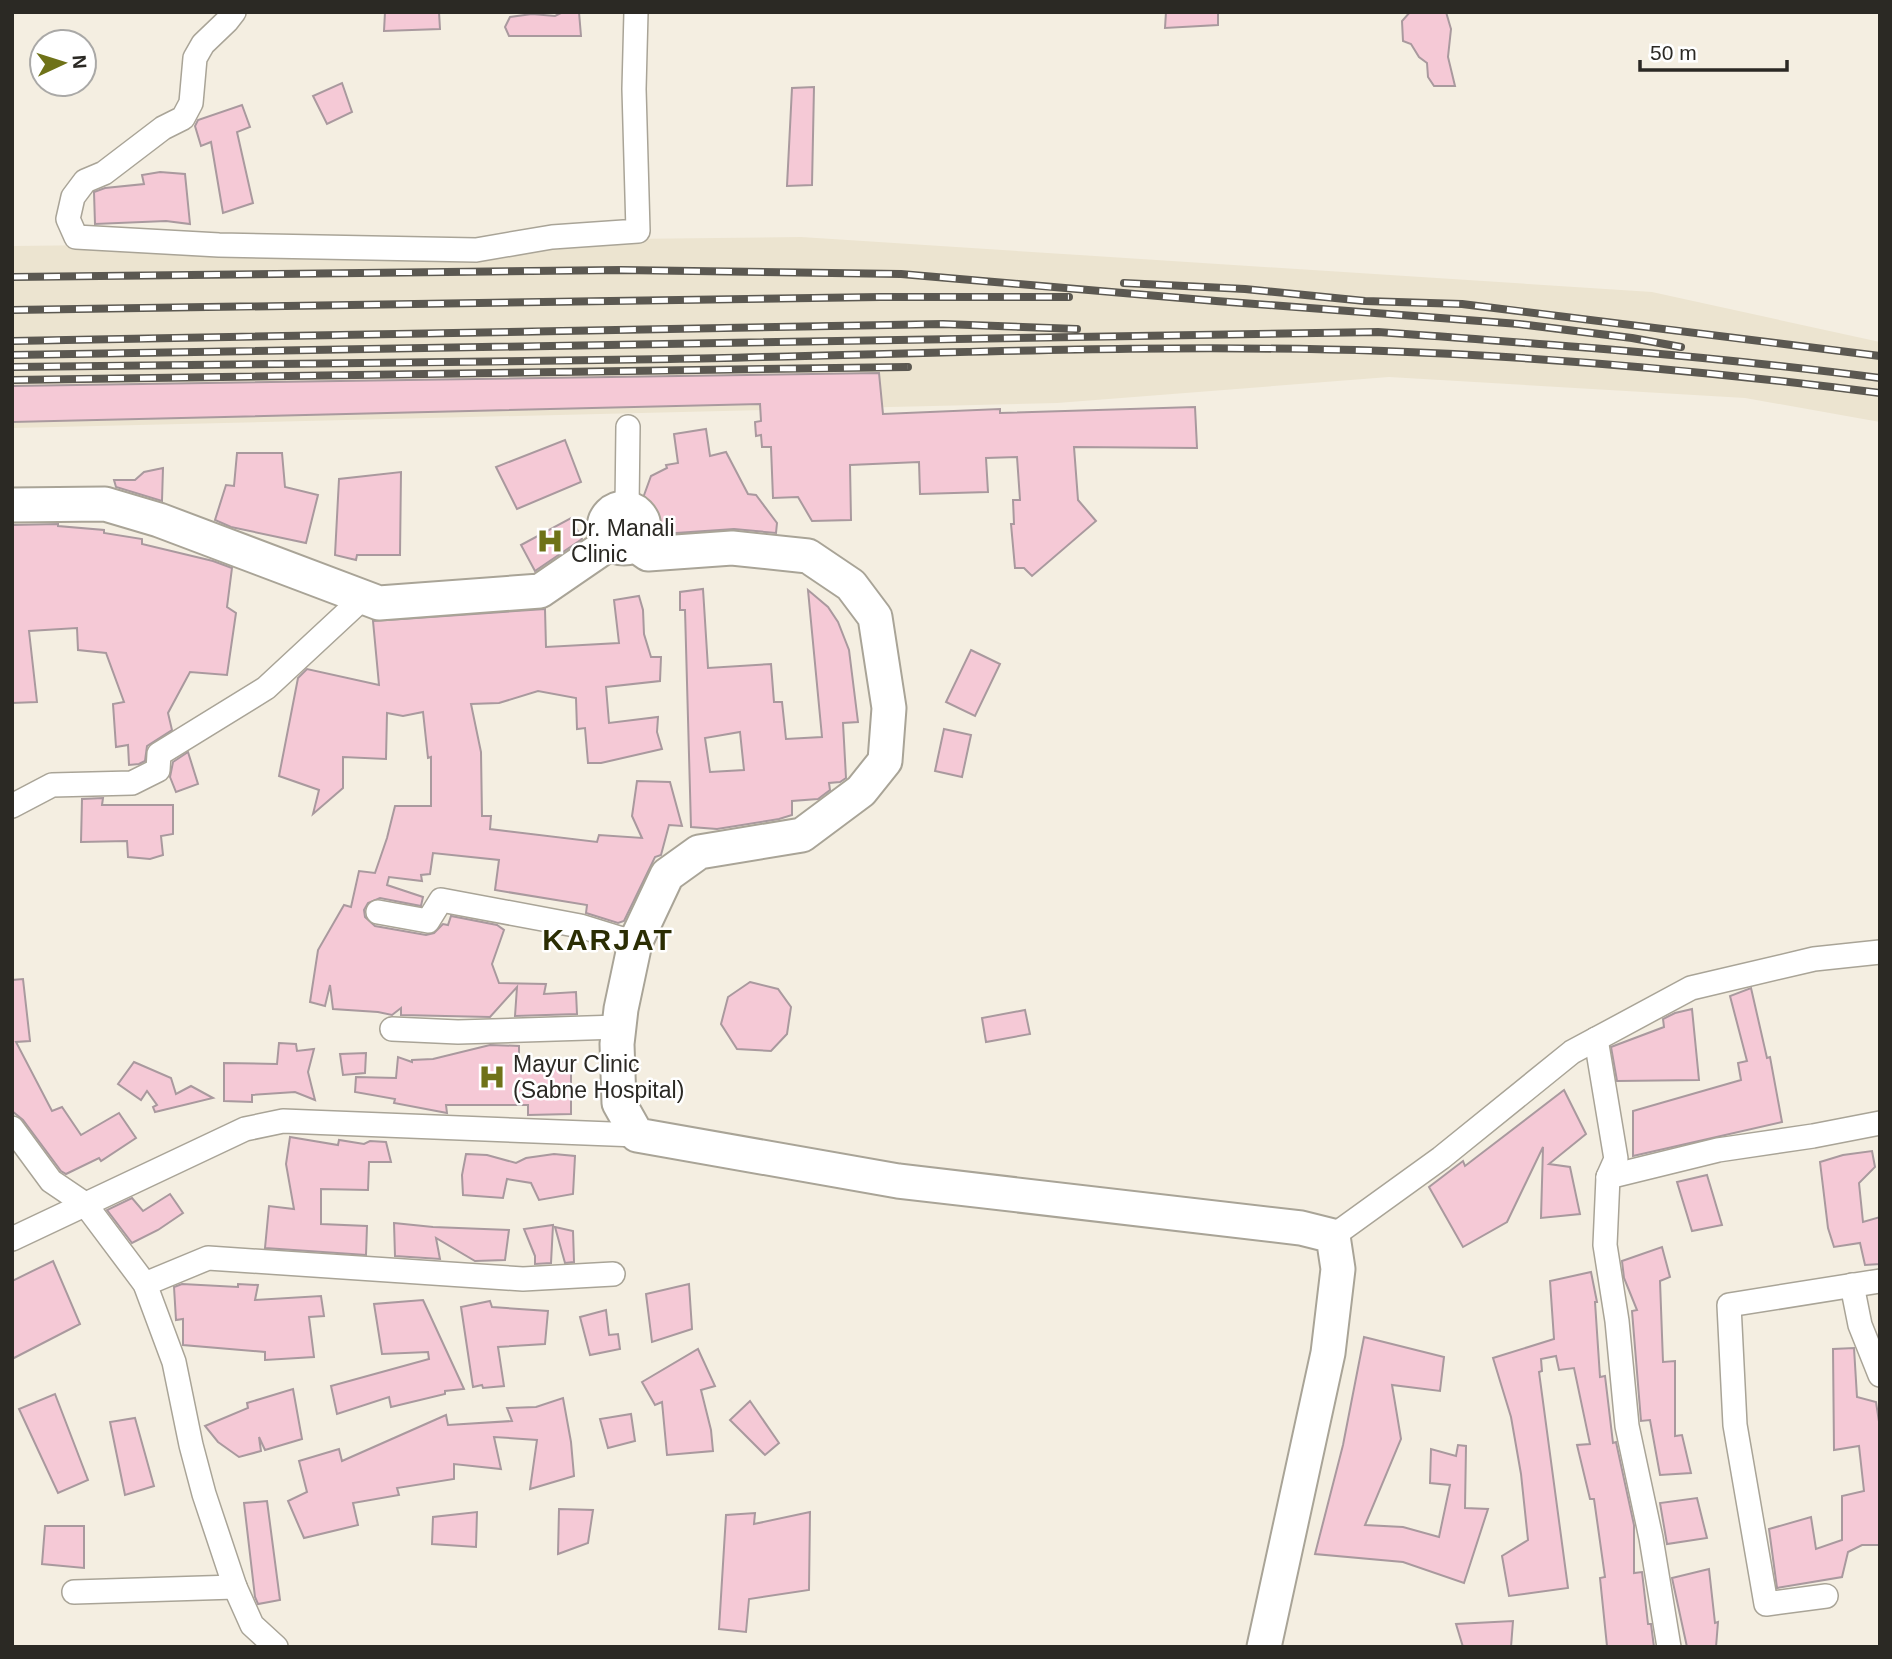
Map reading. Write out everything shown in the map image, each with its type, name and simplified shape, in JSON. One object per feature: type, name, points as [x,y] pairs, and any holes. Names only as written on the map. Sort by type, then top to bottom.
[{"type":"street","points":[[234,12],[203,44],[195,58],[191,103],[183,118],[163,128],[104,173],[85,181],[73,197],[68,219],[76,237],[219,245],[476,250],[551,237],[638,231],[634,89],[636,12]]},
{"type":"street","points":[[628,428],[627,507],[614,509],[605,519],[604,531],[622,544],[648,554],[732,548],[808,556],[851,585],[876,617],[889,708],[884,761],[861,791],[802,835],[699,852],[667,875],[635,943],[619,1027],[619,1102],[637,1135]]},
{"type":"street","points":[[12,505],[105,504],[159,520],[379,603],[540,591],[622,544]]},
{"type":"street","points":[[12,806],[52,785],[132,783],[158,770],[159,754],[266,688],[364,597]]},
{"type":"street","points":[[378,912],[428,921],[441,900],[580,926],[635,943]]},
{"type":"street","points":[[1333,1237],[1441,1157],[1572,1052],[1691,988],[1814,959],[1880,952]]},
{"type":"street","points":[[392,1028],[458,1032],[619,1027]]},
{"type":"street","points":[[1596,1039],[1616,1159],[1608,1177],[1605,1245],[1617,1321],[1627,1426],[1651,1538],[1669,1647]]},
{"type":"street","points":[[12,1239],[245,1129],[283,1121],[637,1135],[898,1181],[1301,1228],[1333,1237]]},
{"type":"street","points":[[1608,1177],[1718,1150],[1880,1123]]},
{"type":"street","points":[[12,1128],[51,1181],[85,1203],[145,1284],[174,1362],[194,1457],[235,1587],[253,1625],[276,1647]]},
{"type":"street","points":[[1264,1647],[1328,1353],[1338,1269],[1333,1237]]},
{"type":"street","points":[[145,1284],[208,1258],[523,1279],[613,1274]]},
{"type":"street","points":[[1826,1595],[1766,1604],[1735,1425],[1729,1306],[1880,1281]]},
{"type":"street","points":[[1852,1285],[1860,1325],[1880,1375]]},
{"type":"street","points":[[74,1592],[235,1587]]},
{"type":"shaded area","points":[[801,237],[1652,292],[1880,342],[1880,422],[1745,398],[1389,377],[1057,403],[12,428],[12,246]]},
{"type":"building","points":[[385,12],[439,12],[440,29],[384,31]]},
{"type":"building","points":[[563,12],[579,12],[581,36],[509,36],[505,27],[510,17],[532,14],[555,16]]},
{"type":"building","points":[[1166,12],[1218,12],[1218,25],[1165,28]]},
{"type":"building","points":[[1410,12],[1446,12],[1451,29],[1448,57],[1455,86],[1434,86],[1428,77],[1427,63],[1419,57],[1411,44],[1403,41],[1402,21]]},
{"type":"building","points":[[342,83],[352,112],[327,124],[313,96]]},
{"type":"building","points":[[814,87],[812,185],[787,186],[792,88]]},
{"type":"building","points":[[242,105],[250,127],[237,132],[253,203],[223,213],[211,142],[201,146],[195,126],[198,120]]},
{"type":"building","points":[[160,172],[185,174],[190,224],[166,221],[95,224],[94,192],[105,188],[144,184],[142,175]]},
{"type":"building","points":[[879,373],[883,414],[1000,409],[1000,413],[1195,407],[1197,448],[1074,447],[1078,500],[1096,521],[1032,576],[1024,568],[1015,568],[1011,524],[1014,524],[1013,500],[1020,500],[1017,457],[986,458],[988,492],[920,494],[919,462],[850,465],[851,520],[812,521],[798,497],[773,498],[771,447],[762,447],[761,435],[756,436],[755,422],[761,421],[760,404],[12,422],[12,386]]},
{"type":"building","points":[[706,429],[710,456],[726,452],[748,494],[756,495],[777,523],[776,533],[734,529],[676,533],[648,530],[643,498],[651,476],[667,468],[666,465],[678,463],[674,434]]},
{"type":"building","points":[[565,440],[581,482],[517,509],[496,467]]},
{"type":"building","points":[[237,453],[282,453],[285,487],[318,495],[306,543],[231,527],[215,520],[226,485],[234,486]]},
{"type":"building","points":[[163,468],[162,501],[116,487],[114,480],[135,480],[144,472]]},
{"type":"building","points":[[401,472],[400,555],[357,555],[356,560],[335,555],[339,479]]},
{"type":"building","points":[[571,518],[582,539],[535,571],[521,545]]},
{"type":"building","points":[[58,524],[104,530],[104,533],[142,539],[142,544],[232,568],[227,607],[236,613],[227,675],[190,672],[168,713],[172,730],[147,746],[145,761],[139,764],[129,765],[128,745],[116,747],[113,704],[124,702],[106,653],[78,650],[77,628],[29,631],[37,702],[12,703],[12,525]]},
{"type":"building","points":[[703,589],[708,668],[771,664],[774,702],[782,702],[786,739],[822,737],[808,590],[828,607],[838,622],[849,650],[858,722],[843,723],[846,778],[840,782],[829,783],[830,790],[818,799],[792,801],[792,815],[717,829],[691,827],[685,610],[680,610],[680,592]],"holes":[[[740,732],[744,770],[710,772],[705,738]]]},
{"type":"building","points":[[639,596],[643,610],[644,634],[651,657],[661,657],[660,681],[606,687],[609,723],[658,717],[657,732],[662,749],[601,763],[588,763],[585,728],[577,729],[576,698],[538,691],[499,703],[471,704],[481,752],[482,816],[491,816],[490,829],[597,842],[599,835],[642,838],[632,816],[637,781],[670,782],[682,826],[669,825],[661,855],[655,857],[624,921],[618,923],[586,913],[587,905],[495,890],[499,860],[433,853],[430,874],[421,875],[422,881],[389,877],[387,885],[423,897],[421,906],[380,898],[368,903],[364,910],[365,917],[375,926],[426,935],[434,933],[443,924],[448,925],[451,916],[497,925],[504,930],[492,964],[499,983],[546,984],[544,994],[576,992],[577,1014],[515,1016],[517,987],[490,1017],[401,1015],[401,1008],[392,1015],[333,1009],[330,985],[325,1006],[310,1002],[318,950],[344,905],[351,907],[359,871],[375,873],[395,806],[431,806],[431,757],[428,758],[423,712],[403,716],[387,713],[386,759],[343,757],[343,788],[313,814],[319,790],[279,776],[298,678],[307,669],[379,685],[373,621],[545,609],[546,647],[619,643],[614,600]]},
{"type":"building","points":[[971,650],[1000,664],[975,716],[946,702]]},
{"type":"building","points":[[944,729],[971,735],[962,777],[935,771]]},
{"type":"building","points":[[188,752],[198,784],[176,792],[170,777],[173,762]]},
{"type":"building","points":[[103,798],[102,805],[173,805],[173,834],[161,836],[163,855],[150,859],[128,857],[127,841],[81,842],[82,799]]},
{"type":"building","points":[[23,979],[30,1041],[16,1042],[52,1111],[62,1107],[81,1135],[119,1113],[136,1138],[101,1161],[99,1158],[66,1174],[23,1120],[12,1111],[12,980]]},
{"type":"building","points":[[750,982],[778,989],[791,1007],[787,1034],[771,1051],[737,1049],[721,1024],[728,997]]},
{"type":"building","points":[[1751,988],[1767,1058],[1770,1057],[1782,1122],[1633,1156],[1633,1111],[1741,1080],[1738,1063],[1747,1061],[1730,996]]},
{"type":"building","points":[[1692,1009],[1699,1080],[1617,1081],[1611,1047],[1664,1027],[1663,1019]]},
{"type":"building","points":[[1025,1010],[1030,1034],[986,1042],[982,1018]]},
{"type":"building","points":[[279,1043],[296,1044],[297,1051],[314,1049],[308,1072],[315,1100],[295,1092],[252,1095],[252,1102],[224,1101],[224,1063],[277,1064]]},
{"type":"building","points":[[490,1045],[519,1046],[519,1061],[571,1062],[571,1114],[528,1115],[528,1105],[446,1105],[447,1113],[355,1092],[356,1077],[396,1078],[398,1057],[412,1062]]},
{"type":"building","points":[[366,1053],[365,1073],[343,1075],[340,1054]]},
{"type":"building","points":[[134,1062],[171,1078],[176,1094],[191,1086],[213,1098],[155,1112],[153,1107],[157,1105],[147,1091],[141,1100],[118,1084]]},
{"type":"building","points":[[1564,1090],[1586,1134],[1549,1164],[1570,1167],[1580,1214],[1541,1218],[1543,1147],[1507,1222],[1463,1247],[1429,1187],[1463,1161],[1465,1166]]},
{"type":"building","points":[[290,1137],[338,1145],[339,1140],[364,1144],[370,1141],[386,1142],[391,1162],[369,1162],[368,1190],[321,1189],[321,1224],[367,1226],[366,1255],[265,1248],[269,1206],[294,1209],[286,1164]]},
{"type":"building","points":[[1872,1151],[1875,1167],[1859,1183],[1863,1222],[1880,1217],[1880,1264],[1865,1265],[1860,1243],[1834,1247],[1828,1228],[1820,1162]]},
{"type":"building","points":[[466,1154],[487,1155],[516,1163],[526,1158],[554,1154],[575,1156],[573,1194],[539,1200],[531,1183],[507,1179],[503,1198],[463,1195],[462,1175]]},
{"type":"building","points":[[1707,1175],[1722,1225],[1692,1231],[1677,1182]]},
{"type":"building","points":[[170,1194],[183,1213],[132,1243],[107,1210],[132,1198],[143,1211]]},
{"type":"building","points":[[394,1223],[509,1230],[505,1260],[475,1261],[436,1238],[440,1259],[395,1256]]},
{"type":"building","points":[[553,1225],[551,1263],[535,1264],[535,1256],[524,1229]]},
{"type":"building","points":[[555,1227],[573,1231],[574,1262],[565,1263]]},
{"type":"building","points":[[1662,1247],[1670,1277],[1660,1281],[1663,1362],[1675,1361],[1675,1436],[1682,1435],[1691,1473],[1660,1475],[1650,1420],[1641,1421],[1632,1311],[1637,1310],[1624,1278],[1622,1261]]},
{"type":"building","points":[[53,1261],[80,1324],[12,1359],[12,1281]]},
{"type":"building","points":[[1591,1272],[1597,1302],[1600,1377],[1605,1376],[1613,1443],[1616,1442],[1634,1525],[1634,1573],[1642,1572],[1648,1624],[1651,1624],[1654,1647],[1607,1646],[1600,1578],[1605,1577],[1594,1499],[1590,1499],[1577,1445],[1590,1444],[1574,1368],[1559,1370],[1556,1356],[1541,1359],[1542,1371],[1539,1372],[1568,1588],[1509,1596],[1502,1556],[1528,1540],[1521,1474],[1511,1417],[1493,1358],[1554,1339],[1550,1281]]},
{"type":"building","points":[[182,1284],[238,1287],[238,1284],[258,1285],[255,1300],[321,1296],[324,1316],[309,1317],[314,1357],[265,1360],[265,1352],[183,1345],[183,1319],[176,1320],[174,1287]]},
{"type":"building","points":[[689,1284],[692,1329],[652,1342],[646,1294]]},
{"type":"building","points":[[423,1300],[464,1389],[445,1391],[445,1394],[391,1407],[389,1397],[337,1414],[331,1386],[429,1359],[428,1352],[382,1354],[374,1304]]},
{"type":"building","points":[[490,1301],[492,1307],[548,1311],[545,1344],[498,1347],[504,1386],[473,1387],[461,1307]]},
{"type":"building","points":[[606,1310],[609,1335],[618,1334],[620,1349],[590,1355],[580,1317]]},
{"type":"building","points":[[1364,1337],[1444,1357],[1440,1391],[1392,1385],[1401,1439],[1365,1525],[1403,1527],[1439,1537],[1450,1485],[1430,1483],[1431,1449],[1456,1456],[1458,1445],[1466,1446],[1465,1508],[1488,1509],[1464,1583],[1403,1562],[1315,1554],[1343,1445]]},
{"type":"building","points":[[1854,1348],[1857,1397],[1876,1402],[1880,1428],[1880,1545],[1862,1545],[1848,1552],[1842,1577],[1777,1588],[1769,1529],[1811,1517],[1816,1549],[1842,1540],[1842,1496],[1864,1491],[1859,1446],[1834,1450],[1833,1349]]},
{"type":"building","points":[[698,1349],[715,1386],[701,1390],[713,1451],[667,1455],[662,1402],[655,1405],[642,1382]]},
{"type":"building","points":[[293,1389],[302,1439],[265,1450],[259,1437],[261,1451],[239,1457],[218,1442],[205,1426],[248,1408],[247,1403]]},
{"type":"building","points":[[55,1394],[88,1480],[58,1493],[19,1409]]},
{"type":"building","points":[[563,1398],[574,1476],[530,1489],[537,1440],[494,1437],[501,1469],[454,1464],[454,1479],[397,1488],[399,1495],[353,1503],[358,1525],[304,1538],[288,1501],[307,1492],[299,1461],[339,1449],[342,1461],[446,1415],[448,1425],[512,1421],[507,1408],[536,1407]]},
{"type":"building","points":[[750,1401],[779,1443],[765,1455],[730,1420]]},
{"type":"building","points":[[631,1414],[635,1441],[608,1448],[600,1419]]},
{"type":"building","points":[[135,1418],[154,1486],[125,1495],[110,1422]]},
{"type":"building","points":[[1697,1498],[1707,1538],[1667,1544],[1660,1503]]},
{"type":"building","points":[[267,1501],[280,1600],[258,1604],[244,1503]]},
{"type":"building","points":[[559,1509],[593,1510],[588,1543],[558,1554]]},
{"type":"building","points":[[477,1512],[476,1547],[432,1544],[433,1517]]},
{"type":"building","points":[[810,1512],[809,1590],[749,1599],[746,1632],[719,1629],[726,1515],[755,1513],[754,1524]]},
{"type":"building","points":[[45,1526],[84,1526],[84,1568],[42,1564]]},
{"type":"building","points":[[1709,1569],[1715,1623],[1718,1622],[1716,1647],[1687,1647],[1672,1578]]},
{"type":"building","points":[[1513,1621],[1511,1647],[1463,1647],[1456,1624]]},
{"type":"railway","points":[[12,277],[621,270],[901,274],[1519,324],[1681,347]]},
{"type":"railway","points":[[1124,283],[1245,289],[1365,301],[1462,304],[1880,356]]},
{"type":"railway","points":[[12,310],[880,297],[1069,297]]},
{"type":"railway","points":[[12,341],[943,324],[1077,329]]},
{"type":"railway","points":[[12,355],[1378,332],[1692,357],[1880,378]]},
{"type":"railway","points":[[12,367],[588,360],[1116,349],[1295,349],[1570,361],[1756,378],[1880,393]]},
{"type":"railway","points":[[12,380],[908,367]]},
{"type":"place","name":"Dr. Manali Clinic","points":[[550,541]]},
{"type":"place","name":"Mayur Clinic (Sabne Hospital)","points":[[492,1077]]},
{"type":"district","name":"KARJAT","points":[[608,939]]}]
